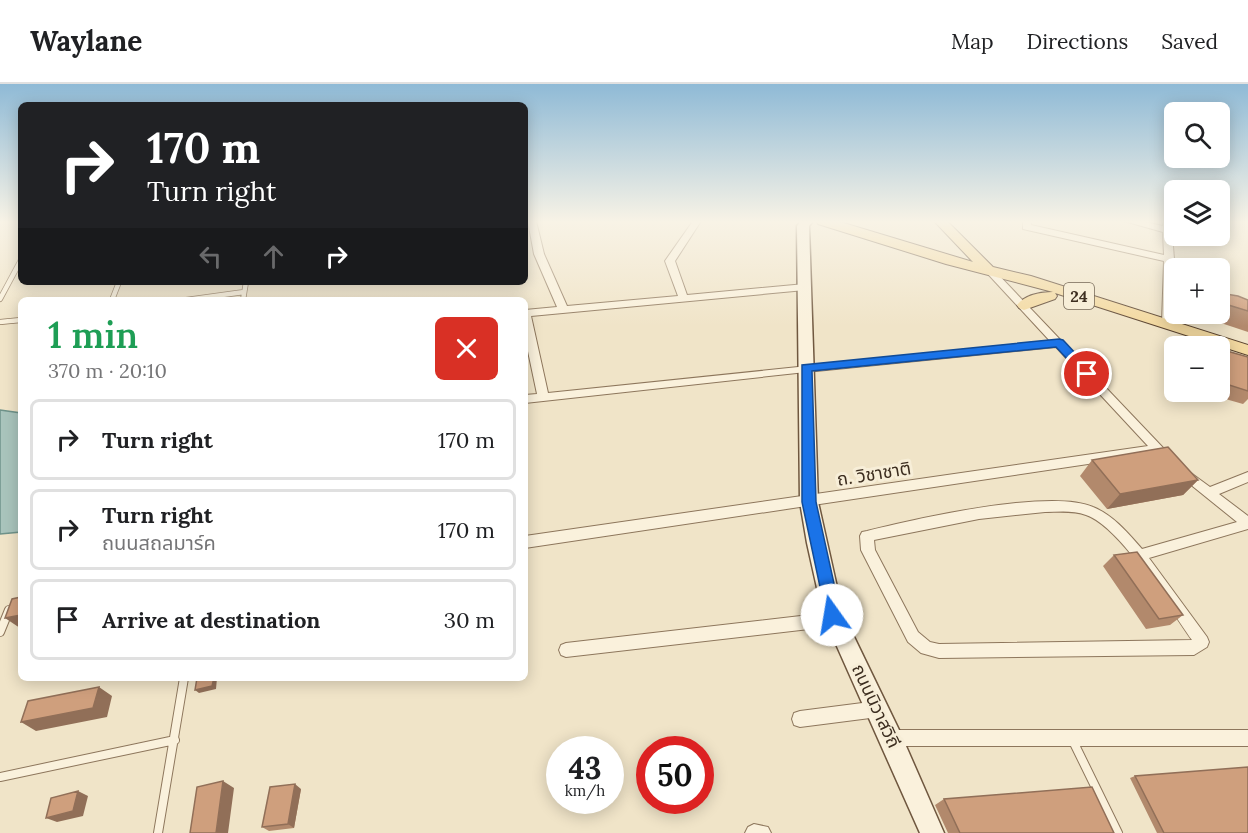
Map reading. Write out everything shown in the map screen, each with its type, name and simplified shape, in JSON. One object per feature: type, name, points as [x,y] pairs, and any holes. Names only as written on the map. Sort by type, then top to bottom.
[{"type":"main road","name":"ถนนนิวาสวิถี","points":[[804,256],[809,502],[816,543],[835,619],[878,709],[932,833]]},
{"type":"main road","points":[[940,256],[990,271]]},
{"type":"main road","name":"24","points":[[975,256],[990,271],[1023,287],[1166,330],[1248,350]]},
{"type":"main road","name":"24","points":[[990,271],[1026,279],[1178,336]]},
{"type":"main road","points":[[1024,305],[1032,300],[1050,296]]},
{"type":"main road","points":[[1230,357],[1248,363]]},
{"type":"street","points":[[540,256],[563,309]]},
{"type":"street","points":[[673,256],[670,261],[684,299]]},
{"type":"street","points":[[990,271],[1158,449],[1208,493],[1248,523]]},
{"type":"street","points":[[528,313],[805,287]]},
{"type":"street","points":[[1166,324],[1166,330]]},
{"type":"street","points":[[528,327],[543,397]]},
{"type":"street","points":[[528,399],[1059,343]]},
{"type":"street","name":"ถ. วิชาชาติ","points":[[528,542],[1158,449]]},
{"type":"street","points":[[1208,493],[1248,477]]},
{"type":"street","points":[[1064,505],[1097,514],[1114,527],[1139,555],[1194,629],[1202,642],[1199,646],[1194,648],[950,651],[926,648],[913,637],[868,550],[867,536],[889,530],[992,513],[1064,505]]},
{"type":"street","points":[[1139,555],[1248,523]]},
{"type":"street","points":[[566,651],[835,619]]},
{"type":"street","points":[[801,719],[878,709]]},
{"type":"street","points":[[891,738],[1248,738]]},
{"type":"street","points":[[754,833],[762,833]]},
{"type":"lane","points":[[0,299],[18,266]]},
{"type":"lane","points":[[243,297],[245,285]]},
{"type":"lane","points":[[208,297],[244,292]]},
{"type":"lane","points":[[0,322],[18,320]]},
{"type":"lane","points":[[0,632],[11,603]]},
{"type":"lane","points":[[158,833],[184,681]]},
{"type":"lane","points":[[1072,738],[1118,833]]},
{"type":"lane","points":[[0,777],[175,740]]},
{"type":"water","points":[[0,410],[18,413],[18,532],[0,534]]},
{"type":"building","points":[[1230,295],[1248,300],[1248,311],[1230,306]]},
{"type":"building","points":[[1230,352],[1248,357],[1248,391],[1230,385]]},
{"type":"building","points":[[1168,447],[1198,480],[1120,494],[1092,460]]},
{"type":"building","points":[[1137,552],[1183,615],[1159,619],[1114,555]]},
{"type":"building","points":[[18,598],[18,616],[5,618],[12,599]]},
{"type":"building","points":[[196,681],[213,681],[212,686],[195,690]]},
{"type":"building","points":[[99,687],[93,708],[21,722],[28,701]]},
{"type":"building","points":[[1248,767],[1248,833],[1164,833],[1135,776]]},
{"type":"building","points":[[223,781],[216,833],[190,833],[197,787]]},
{"type":"building","points":[[295,784],[288,824],[262,827],[270,787]]},
{"type":"building","points":[[1092,787],[1114,833],[960,833],[944,799]]},
{"type":"building","points":[[78,791],[73,811],[46,818],[51,798]]},
{"type":"route","points":[[832,615],[809,502],[806,368],[1059,343],[1087,374]]}]
